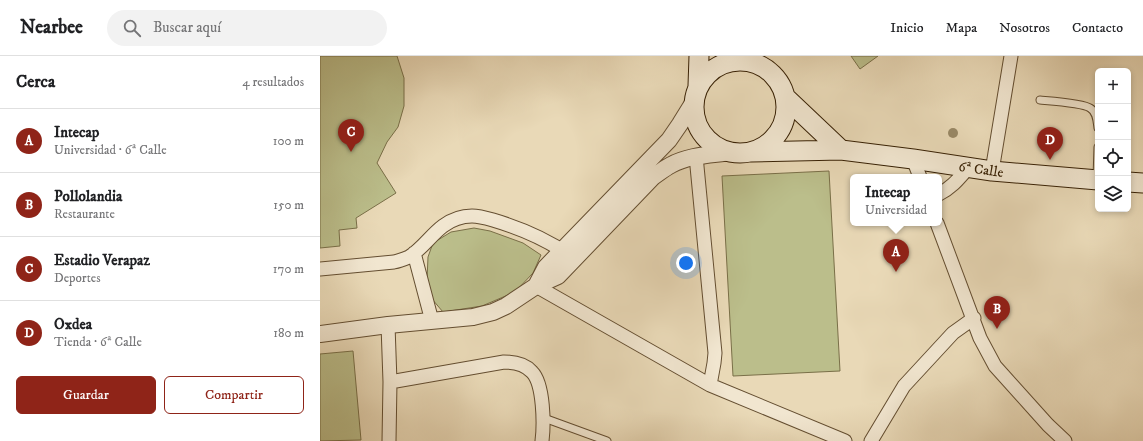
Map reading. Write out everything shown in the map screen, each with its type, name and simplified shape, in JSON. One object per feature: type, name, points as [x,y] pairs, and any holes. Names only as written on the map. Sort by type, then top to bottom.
[{"type":"main road","points":[[696,94],[707,74],[719,65],[733,61],[747,61],[761,65],[773,74],[781,84],[785,97],[786,108],[780,131],[772,140],[751,152],[731,152],[718,148],[707,140],[699,129],[694,116],[699,56]]},
{"type":"main road","points":[[764,56],[771,67],[773,74]]},
{"type":"main road","points":[[785,97],[841,150]]},
{"type":"main road","name":"6ª Calle","points":[[751,152],[841,150],[992,171],[1095,180]]},
{"type":"main road","points":[[1131,182],[1143,184]]},
{"type":"street","points":[[992,171],[1011,56]]},
{"type":"street","points":[[536,286],[546,267],[669,140],[680,124],[696,94]]},
{"type":"street","points":[[320,334],[388,325],[473,317],[493,312],[506,306],[536,286],[556,278],[653,177],[673,164],[696,156],[731,152]]},
{"type":"street","points":[[696,156],[714,353],[714,363],[710,385]]},
{"type":"street","points":[[913,159],[919,174]]},
{"type":"street","points":[[942,192],[956,182],[969,167]]},
{"type":"street","points":[[320,269],[394,262],[414,253],[443,226],[451,221],[462,217],[472,216],[481,217],[529,233],[562,250],[575,259]]},
{"type":"street","points":[[938,226],[956,276],[974,318],[980,338],[995,366],[1048,425],[1066,441]]},
{"type":"street","points":[[414,253],[432,321]]},
{"type":"street","points":[[536,286],[710,385],[845,441]]},
{"type":"street","points":[[871,441],[904,386],[953,333],[974,318]]},
{"type":"street","points":[[388,325],[390,382],[389,441]]},
{"type":"street","points":[[390,382],[504,362],[519,363],[534,373],[538,382],[544,418],[542,441]]},
{"type":"lane","points":[[1040,100],[1082,105],[1091,108],[1095,114]]},
{"type":"lane","points":[[544,418],[607,441]]},
{"type":"green space","points":[[320,56],[397,56],[404,78],[404,106],[398,127],[387,142],[377,163],[396,193],[356,218],[357,228],[339,230],[340,246],[320,248]]},
{"type":"green space","points":[[851,56],[878,56],[860,69]]},
{"type":"green space","points":[[829,171],[840,371],[733,376],[722,176]]},
{"type":"green space","points":[[474,228],[490,231],[523,243],[541,255],[533,273],[515,292],[482,306],[443,312],[432,299],[427,280],[428,257],[433,243],[451,232]]},
{"type":"green space","points":[[353,351],[361,440],[320,441],[320,354]]},
{"type":"place","name":"Estadio Verapaz","points":[[351,152]]},
{"type":"place","name":"Oxdea","points":[[1050,160]]},
{"type":"place","name":"Intecap","points":[[896,272]]},
{"type":"place","name":"Pollolandia","points":[[997,329]]}]
